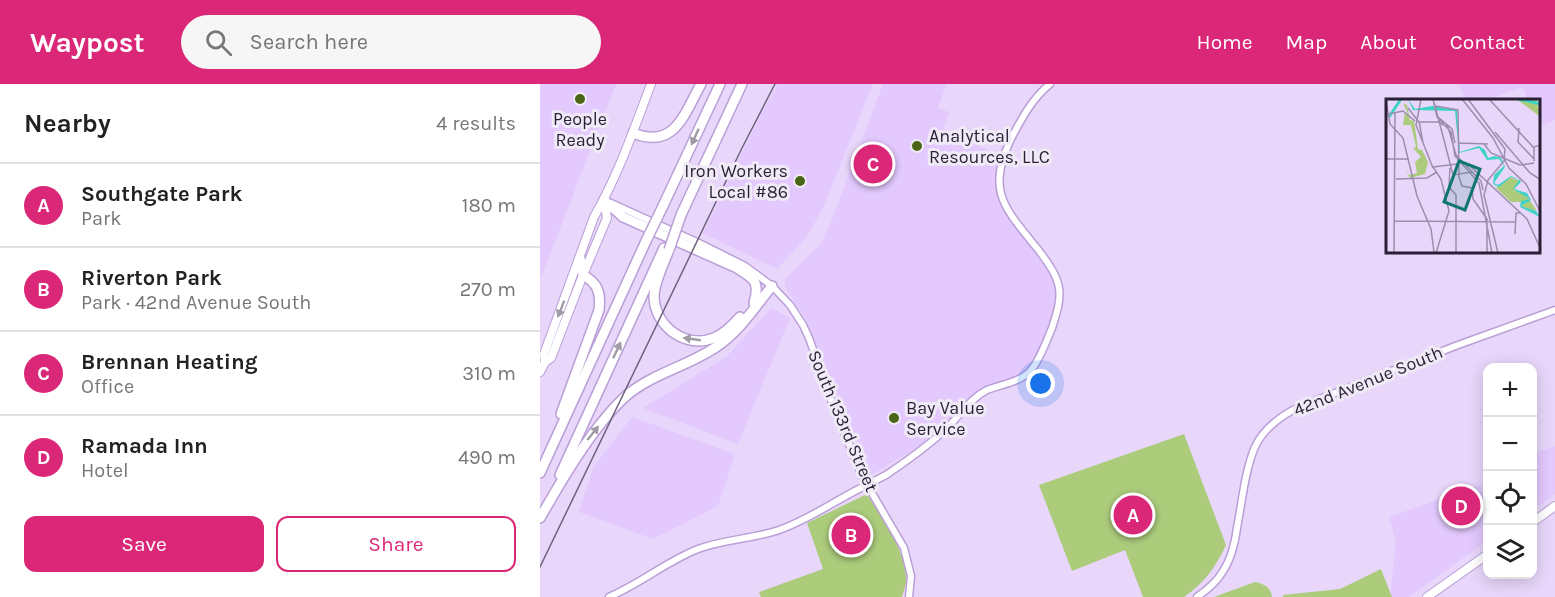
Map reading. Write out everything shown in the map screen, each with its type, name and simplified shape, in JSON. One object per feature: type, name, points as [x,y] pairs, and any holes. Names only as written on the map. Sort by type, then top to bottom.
[{"type":"highway","points":[[633,133],[655,138],[669,133],[677,125],[700,84]]},
{"type":"highway","points":[[540,471],[720,84]]},
{"type":"highway","points":[[540,518],[742,84]]},
{"type":"highway","points":[[604,200],[623,217],[737,268],[751,277],[756,283],[757,291],[754,303]]},
{"type":"highway","points":[[666,249],[654,297],[656,306],[666,327],[675,335],[690,341],[714,338],[733,325],[772,286]]},
{"type":"highway","points":[[540,471],[599,310],[600,296],[597,286],[583,275],[580,258]]},
{"type":"highway","points":[[540,518],[585,444],[615,406],[654,377],[708,352],[724,341],[747,318],[772,286]]},
{"type":"main road","points":[[545,362],[544,354],[594,218],[633,133],[651,84]]},
{"type":"main road","points":[[540,372],[545,362],[551,358],[607,218],[604,200]]},
{"type":"main road","points":[[1537,519],[1555,506]]},
{"type":"main road","points":[[1427,597],[1483,558]]},
{"type":"street","points":[[609,597],[698,549],[732,539],[778,530],[796,523],[886,475],[947,429],[979,395],[1023,377],[1030,371],[1037,362],[1055,319],[1060,295],[1058,281],[1045,259],[1009,213],[1000,193],[999,178],[1006,149],[1027,109],[1050,84]]},
{"type":"street","name":"South 133rd Street","points":[[604,200],[745,266],[772,286],[790,305],[803,325],[862,476],[904,548],[911,576],[909,596]]},
{"type":"street","name":"42nd Avenue South","points":[[1199,596],[1217,581],[1225,569],[1234,546],[1244,489],[1256,445],[1268,429],[1287,412],[1452,347],[1555,310]]},
{"type":"shaded area","points":[[540,84],[616,84],[540,280]]},
{"type":"shaded area","points":[[778,84],[873,84],[824,206],[806,238],[777,269],[703,233]]},
{"type":"shaded area","points":[[883,84],[946,84],[938,108],[949,112],[943,129],[1000,156],[995,178],[1001,205],[1055,282],[1056,295],[1042,342],[1028,369],[1022,374],[977,392],[944,426],[916,448],[870,476],[807,321],[785,287],[786,278],[820,245],[831,222]]},
{"type":"shaded area","points":[[1459,84],[1555,84],[1555,120],[1540,127],[1540,99],[1528,99],[1523,87],[1489,99],[1465,99]]},
{"type":"shaded area","points":[[771,308],[790,318],[738,444],[643,408],[726,357]]},
{"type":"shaded area","points":[[632,417],[735,454],[718,506],[653,539],[579,512],[593,468]]},
{"type":"shaded area","points":[[1555,446],[1555,494],[1537,507],[1537,471],[1537,453]]},
{"type":"shaded area","points":[[1483,484],[1483,544],[1409,597],[1390,597],[1396,541],[1389,517]]},
{"type":"green space","points":[[1184,434],[1226,545],[1208,574],[1184,597],[1143,597],[1125,550],[1072,571],[1039,485]]},
{"type":"green space","points":[[867,494],[893,536],[903,560],[906,583],[902,597],[761,597],[759,592],[823,569],[807,523]]},
{"type":"green space","points":[[1381,569],[1392,597],[1283,597],[1283,595],[1340,589]]},
{"type":"green space","points":[[1255,582],[1266,586],[1272,597],[1214,597]]},
{"type":"tram line","points":[[540,567],[775,84]]},
{"type":"place","name":"People Ready","points":[[580,99]]},
{"type":"place","name":"Analytical Resources, LLC","points":[[917,146]]},
{"type":"place","name":"Brennan Heating","points":[[873,164]]},
{"type":"place","name":"Iron Workers Local #86","points":[[800,181]]},
{"type":"place","name":"Bay Value Service","points":[[894,418]]},
{"type":"place","name":"Ramada Inn","points":[[1461,506]]},
{"type":"place","name":"Southgate Park","points":[[1133,515]]},
{"type":"place","name":"Riverton Park","points":[[851,535]]}]
